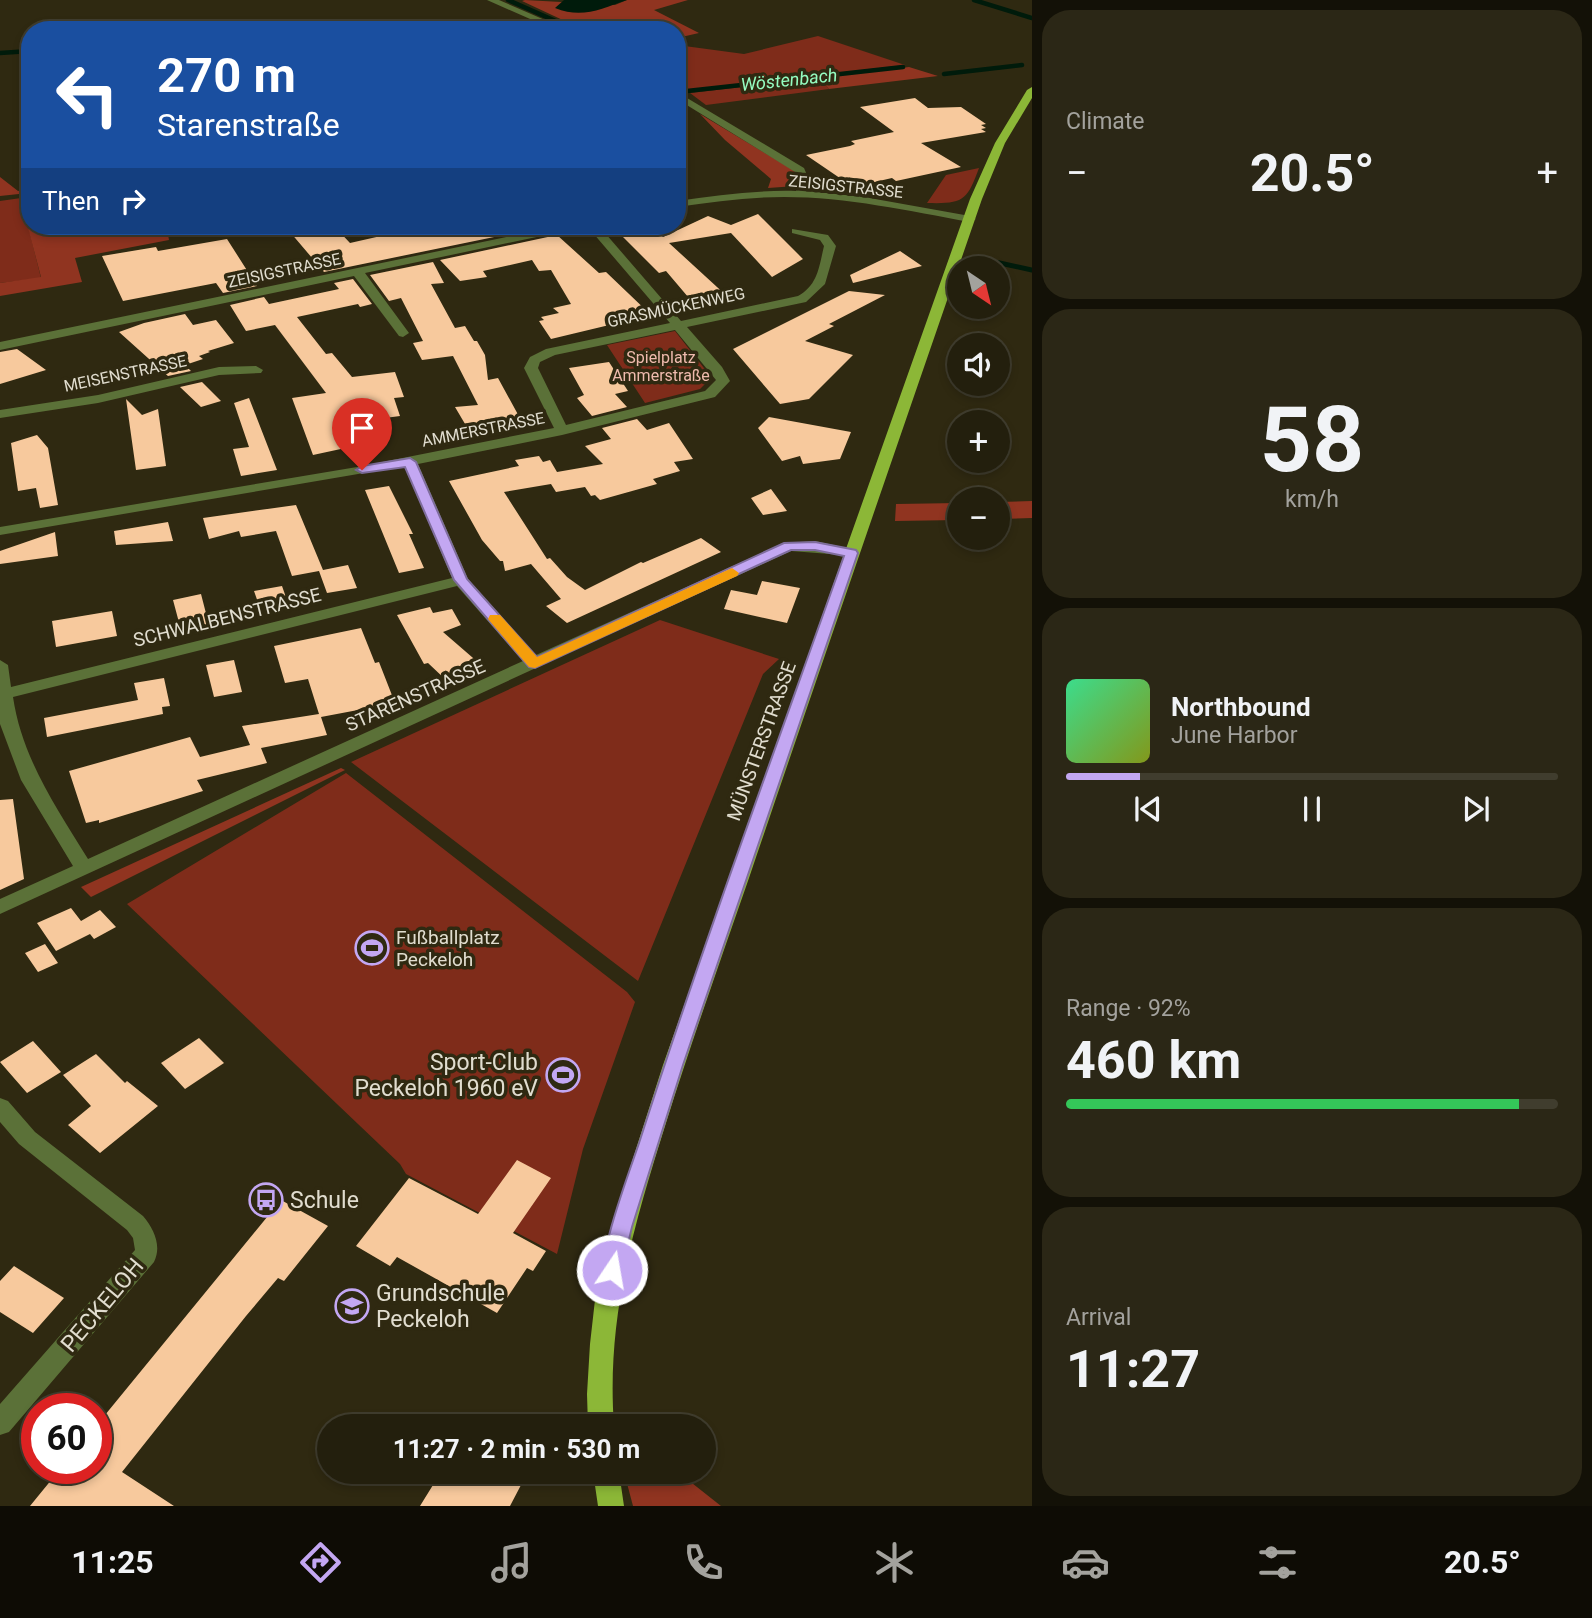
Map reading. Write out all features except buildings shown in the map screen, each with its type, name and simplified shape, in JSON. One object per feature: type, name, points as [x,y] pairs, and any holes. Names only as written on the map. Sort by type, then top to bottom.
[{"type":"main road","name":"MÜNSTERSTRASSE","points":[[600,1414],[601,1344],[608,1291],[622,1227],[674,1065],[970,219],[1000,143],[1032,90]]},
{"type":"main road","points":[[608,1484],[611,1506]]},
{"type":"street","points":[[491,0],[542,21]]},
{"type":"street","points":[[686,100],[800,170],[805,182],[800,194]]},
{"type":"street","name":"ZEISIGSTRASSE","points":[[686,203],[720,198],[800,194],[890,205],[970,219]]},
{"type":"street","name":"GRASMÜCKENWEG","points":[[562,431],[531,368],[535,360],[551,352],[802,299],[816,293],[821,284],[830,246],[824,237],[796,231]]},
{"type":"street","name":"ZEISIGSTRASSE","points":[[0,346],[531,235]]},
{"type":"street","name":"AMMERSTRASSE","points":[[0,531],[410,462],[562,431],[710,394],[723,381],[601,235]]},
{"type":"street","points":[[357,271],[403,333]]},
{"type":"street","name":"MEISENSTRASSE","points":[[0,414],[98,399],[219,371],[256,370]]},
{"type":"street","points":[[410,462],[461,580],[535,664]]},
{"type":"street","name":"STARENSTRASSE","points":[[0,907],[789,546],[815,546],[851,553]]},
{"type":"street","name":"SCHWALBENSTRASSE","points":[[3,694],[461,580]]},
{"type":"street","points":[[0,665],[8,722],[30,780],[84,868]]},
{"type":"street","name":"PECKELOH","points":[[0,1107],[27,1138],[135,1223],[143,1232],[147,1243],[146,1255],[0,1423]]},
{"type":"green space","points":[[818,36],[905,65],[686,88],[686,46],[744,54]]},
{"type":"green space","points":[[820,78],[829,89],[706,105],[690,93]]},
{"type":"green space","points":[[979,168],[971,188],[962,198],[949,203],[927,203],[946,175]]},
{"type":"green space","points":[[21,198],[21,235],[30,235],[41,278],[0,283],[0,201]]},
{"type":"green space","name":"Spielplatz Ammerstraße","points":[[675,331],[707,372],[709,380],[700,389],[645,403],[607,345]]},
{"type":"green space","points":[[660,620],[779,659],[763,674],[638,981],[351,762]]},
{"type":"green space","name":"Fußballplatz Peckeloh","points":[[346,773],[627,992],[635,1002],[583,1149],[557,1254],[406,1174],[400,1164],[127,904]]},
{"type":"shaded area","points":[[564,0],[627,0],[600,9],[574,13],[555,8]]},
{"type":"shaded area","points":[[627,0],[688,0],[654,10],[676,21],[565,21],[522,1],[615,5]]},
{"type":"shaded area","points":[[686,26],[699,33],[686,36]]},
{"type":"shaded area","points":[[909,67],[938,76],[829,89],[820,78]]},
{"type":"shaded area","points":[[700,114],[795,171],[798,179],[796,186],[768,188],[771,179],[725,140]]},
{"type":"shaded area","points":[[0,177],[21,190],[21,202],[19,194],[0,196]]},
{"type":"shaded area","points":[[30,235],[168,235],[169,240],[75,258],[82,282],[0,296],[0,283],[41,277]]},
{"type":"shaded area","points":[[1032,501],[1032,518],[1010,519],[1010,502]]},
{"type":"shaded area","points":[[947,503],[947,520],[895,521],[896,504]]},
{"type":"shaded area","points":[[341,768],[345,770],[91,897],[81,887]]},
{"type":"shaded area","points":[[627,1484],[693,1484],[721,1506],[633,1506]]},
{"type":"waterway","name":"Wöstenbach","points":[[508,0],[556,21]]},
{"type":"waterway","points":[[974,0],[1032,18]]},
{"type":"waterway","points":[[0,53],[21,52]]},
{"type":"waterway","name":"Wöstenbach","points":[[944,74],[1022,65]]},
{"type":"waterway","name":"Wöstenbach","points":[[686,90],[903,67]]},
{"type":"waterway","points":[[1010,265],[1032,270]]},
{"type":"slow traffic","points":[[495,619],[535,664],[732,573]]},
{"type":"place","name":"Fußballplatz Peckeloh","points":[[372,948]]},
{"type":"place","name":"Sport-Club Peckeloh 1960 eV","points":[[563,1075]]},
{"type":"place","name":"Schule","points":[[266,1200]]},
{"type":"place","name":"Grundschule Peckeloh","points":[[352,1306]]},
{"type":"route","points":[[362,470],[410,462],[461,580],[535,664],[789,546],[815,546],[851,553],[816,662],[674,1065],[622,1227],[612,1270]]}]
